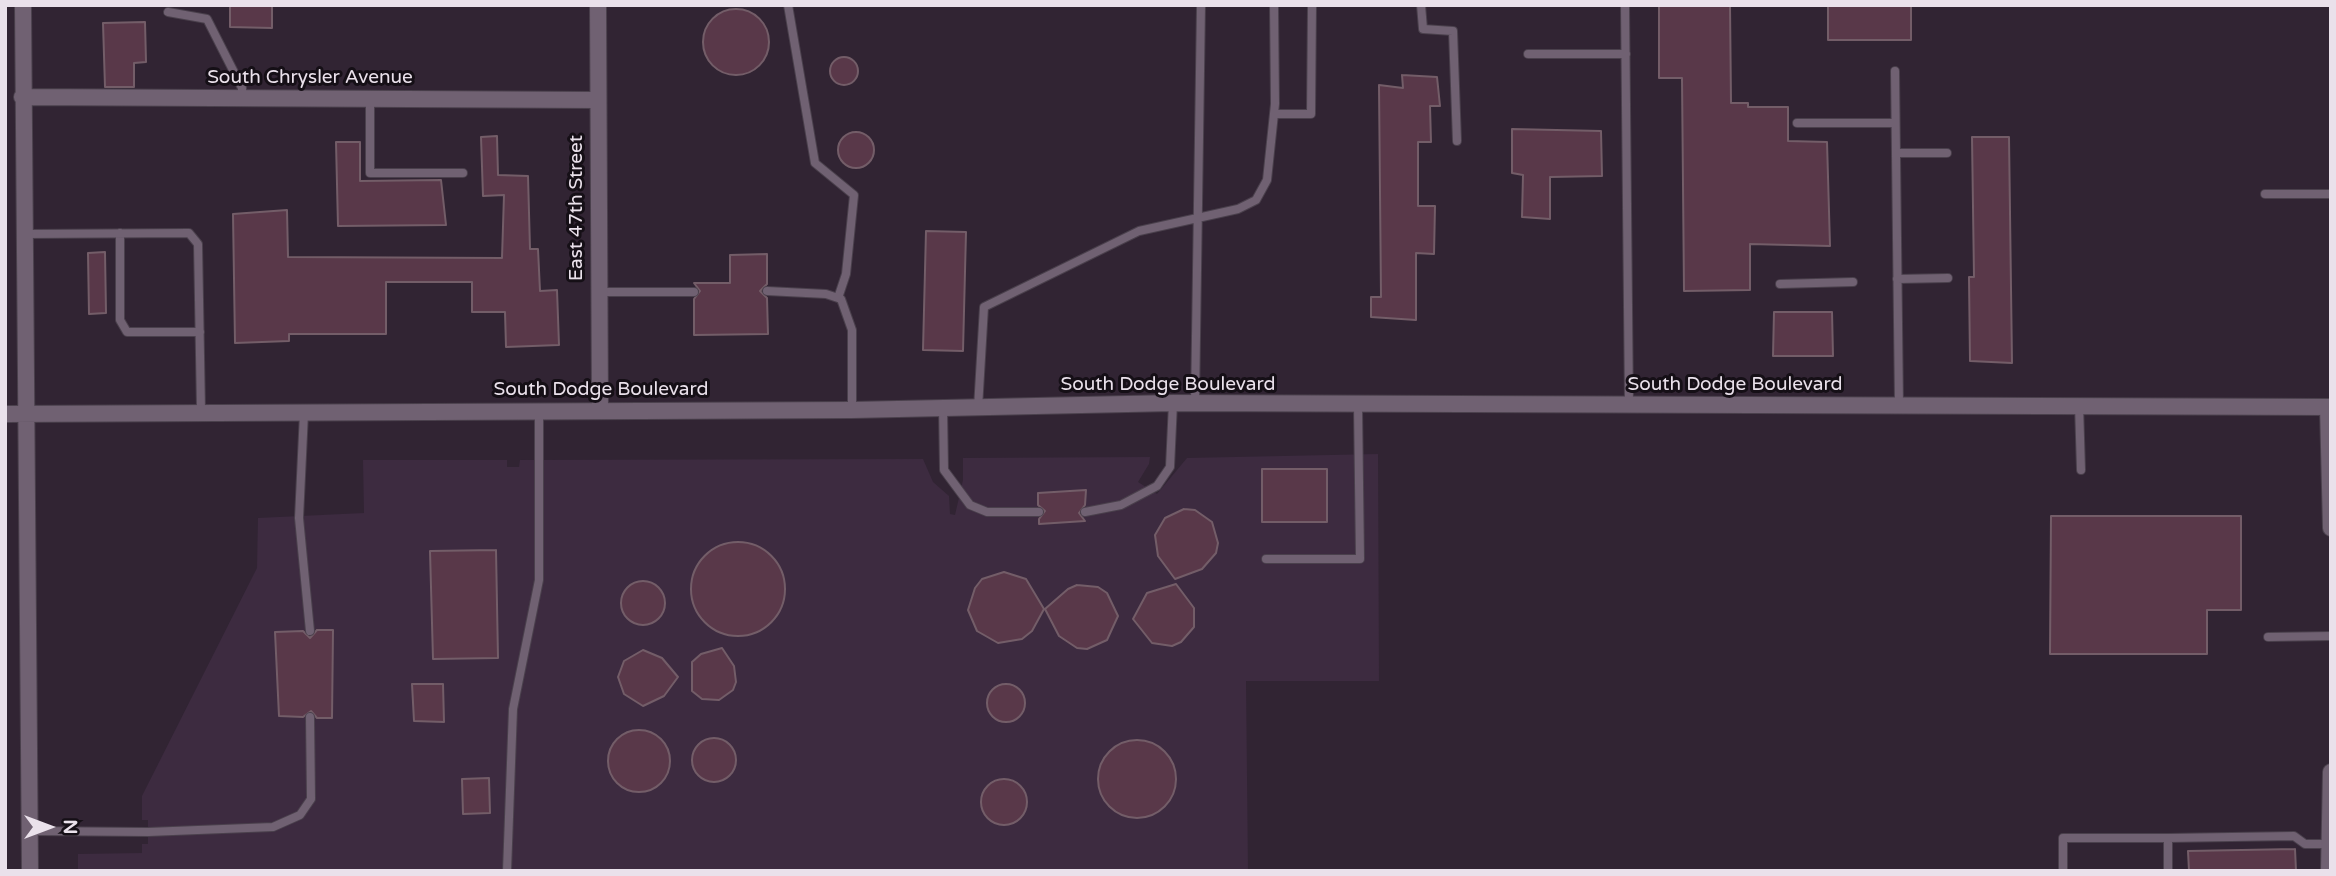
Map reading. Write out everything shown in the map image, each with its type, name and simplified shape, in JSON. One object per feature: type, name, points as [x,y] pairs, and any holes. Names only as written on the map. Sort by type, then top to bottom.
[{"type":"street","points":[[23,5],[30,871]]},
{"type":"street","name":"East 47th Street","points":[[598,5],[600,411]]},
{"type":"street","name":"South Chrysler Avenue","points":[[22,97],[597,100]]},
{"type":"street","name":"South Dodge Boulevard","points":[[5,414],[852,410],[1172,403],[1359,406],[2330,407]]},
{"type":"street","points":[[2330,407],[2331,528]]},
{"type":"street","points":[[2329,871],[2331,772]]},
{"type":"lane","points":[[788,5],[815,163],[854,195],[846,274],[838,298],[852,330],[852,410]]},
{"type":"lane","points":[[1195,403],[1201,5]]},
{"type":"lane","points":[[978,408],[984,307],[1139,231],[1238,209],[1256,200],[1267,180],[1274,114],[1273,5]]},
{"type":"lane","points":[[1274,114],[1311,114],[1312,5]]},
{"type":"lane","points":[[1422,5],[1423,29],[1452,31],[1457,141]]},
{"type":"lane","points":[[1625,5],[1629,406]]},
{"type":"lane","points":[[167,12],[207,19],[242,88],[242,99]]},
{"type":"lane","points":[[1528,54],[1626,54]]},
{"type":"lane","points":[[1895,71],[1899,406]]},
{"type":"lane","points":[[370,100],[370,173],[463,173]]},
{"type":"lane","points":[[1797,123],[1895,123]]},
{"type":"lane","points":[[1896,153],[1947,153]]},
{"type":"lane","points":[[2265,194],[2331,194]]},
{"type":"lane","points":[[120,233],[120,320],[127,332],[200,332]]},
{"type":"lane","points":[[24,234],[189,233],[198,244],[201,411]]},
{"type":"lane","points":[[1897,279],[1948,278]]},
{"type":"lane","points":[[1780,284],[1853,282]]},
{"type":"lane","points":[[767,291],[827,294],[838,298]]},
{"type":"lane","points":[[599,292],[694,292]]},
{"type":"lane","points":[[1085,512],[1121,505],[1157,486],[1170,467],[1172,403]]},
{"type":"lane","points":[[2079,405],[2081,470]]},
{"type":"lane","points":[[1266,559],[1360,559],[1359,406]]},
{"type":"lane","points":[[943,407],[944,470],[970,505],[987,512],[1039,512]]},
{"type":"lane","points":[[507,871],[513,709],[539,580],[539,410]]},
{"type":"lane","points":[[304,413],[299,518],[310,631]]},
{"type":"lane","points":[[2268,637],[2331,636]]},
{"type":"lane","points":[[30,831],[148,832],[273,827],[300,815],[311,799],[310,718]]},
{"type":"lane","points":[[2063,871],[2063,838],[2294,836],[2305,844],[2330,841]]},
{"type":"lane","points":[[2168,838],[2168,871]]},
{"type":"shaded area","points":[[1378,454],[1379,681],[1246,681],[1248,871],[78,871],[78,854],[142,853],[142,844],[148,844],[148,820],[142,820],[142,796],[257,568],[258,518],[364,513],[363,460],[507,460],[507,467],[519,467],[520,460],[923,459],[933,482],[949,496],[950,514],[955,515],[963,480],[963,458],[1150,457],[1149,464],[1138,482],[1157,494],[1187,458]]},
{"type":"building","points":[[230,5],[272,5],[272,28],[230,27]]},
{"type":"building","points":[[1659,5],[1730,5],[1731,103],[1748,103],[1748,107],[1788,107],[1788,141],[1827,142],[1830,246],[1750,244],[1750,290],[1684,291],[1682,78],[1659,78]]},
{"type":"building","points":[[1828,5],[1911,5],[1911,40],[1828,40]]},
{"type":"building","points":[[730,9],[742,9],[754,14],[764,24],[769,42],[767,55],[754,70],[742,75],[730,75],[718,70],[708,60],[703,48],[703,36],[708,24],[718,14]]},
{"type":"building","points":[[145,22],[146,62],[134,63],[134,87],[105,87],[103,23]]},
{"type":"building","points":[[844,57],[854,61],[858,71],[854,81],[844,85],[834,81],[830,71],[834,61]]},
{"type":"building","points":[[1402,75],[1437,77],[1440,106],[1430,106],[1431,142],[1418,142],[1418,206],[1435,206],[1434,254],[1416,253],[1416,320],[1371,317],[1371,297],[1381,297],[1379,85],[1403,88]]},
{"type":"building","points":[[1512,129],[1601,131],[1602,176],[1550,177],[1550,219],[1522,217],[1523,175],[1512,173]]},
{"type":"building","points":[[856,132],[869,137],[874,150],[869,163],[856,168],[843,163],[838,150],[843,137]]},
{"type":"building","points":[[497,136],[498,175],[528,176],[530,249],[538,249],[540,291],[557,290],[559,345],[506,347],[505,312],[472,312],[472,282],[386,282],[386,334],[289,334],[289,341],[235,343],[233,214],[287,210],[288,257],[502,258],[504,195],[483,196],[481,137]]},
{"type":"building","points":[[1972,137],[2009,137],[2012,363],[1970,361],[1969,277],[1974,277]]},
{"type":"building","points":[[336,142],[360,142],[360,181],[441,180],[446,225],[338,226]]},
{"type":"building","points":[[926,231],[966,232],[963,351],[923,350]]},
{"type":"building","points":[[105,252],[106,313],[89,314],[88,253]]},
{"type":"building","points":[[767,254],[767,284],[760,291],[767,298],[768,334],[694,335],[694,299],[700,291],[694,283],[730,283],[730,255]]},
{"type":"building","points":[[1774,312],[1832,312],[1833,356],[1773,356]]},
{"type":"building","points":[[1262,469],[1327,469],[1327,522],[1262,522]]},
{"type":"building","points":[[1086,490],[1085,505],[1079,513],[1085,521],[1039,524],[1045,511],[1038,505],[1038,493]]},
{"type":"building","points":[[1184,509],[1195,510],[1212,522],[1218,543],[1216,553],[1202,569],[1175,579],[1158,556],[1155,535],[1165,518]]},
{"type":"building","points":[[2051,516],[2241,516],[2241,610],[2207,610],[2207,654],[2050,654]]},
{"type":"building","points":[[738,542],[756,546],[771,556],[781,571],[785,589],[781,607],[771,622],[756,632],[738,636],[720,632],[705,622],[695,607],[691,589],[695,571],[705,556],[720,546]]},
{"type":"building","points":[[496,550],[498,658],[433,659],[430,551]]},
{"type":"building","points":[[1004,572],[1026,579],[1044,609],[1032,631],[1022,639],[998,643],[977,631],[968,610],[975,588],[982,579]]},
{"type":"building","points":[[643,581],[659,587],[665,603],[659,619],[643,625],[627,619],[621,603],[627,587]]},
{"type":"building","points":[[1176,584],[1194,608],[1194,627],[1181,642],[1172,646],[1152,643],[1133,619],[1147,593]]},
{"type":"building","points":[[1077,585],[1098,587],[1107,593],[1118,616],[1107,640],[1087,649],[1077,648],[1059,636],[1045,609],[1068,589]]},
{"type":"building","points":[[317,630],[333,630],[332,718],[317,718],[311,711],[303,717],[279,716],[275,632],[303,631],[310,638]]},
{"type":"building","points":[[722,648],[734,666],[736,682],[733,690],[719,700],[702,699],[692,691],[692,662],[701,654]]},
{"type":"building","points":[[643,650],[662,658],[678,677],[664,696],[643,706],[624,694],[618,677],[624,661]]},
{"type":"building","points":[[412,684],[443,684],[444,722],[414,721]]},
{"type":"building","points":[[1006,684],[1019,690],[1025,703],[1019,716],[1006,722],[993,716],[987,703],[993,690]]},
{"type":"building","points":[[633,730],[645,730],[661,739],[668,749],[668,773],[661,783],[645,792],[633,792],[622,787],[613,778],[608,767],[608,755],[613,744],[622,735]]},
{"type":"building","points":[[714,738],[723,739],[730,744],[735,751],[735,769],[730,776],[723,781],[714,782],[705,781],[698,776],[693,769],[692,760],[693,751],[698,744],[705,739]]},
{"type":"building","points":[[1137,740],[1152,743],[1169,757],[1176,779],[1173,794],[1159,811],[1137,818],[1122,815],[1105,801],[1098,779],[1101,764],[1115,747]]},
{"type":"building","points":[[489,778],[490,813],[463,814],[462,779]]},
{"type":"building","points":[[1004,779],[1020,786],[1027,802],[1020,818],[1004,825],[988,818],[981,802],[988,786]]},
{"type":"building","points":[[2295,849],[2296,871],[2189,871],[2188,851]]}]
